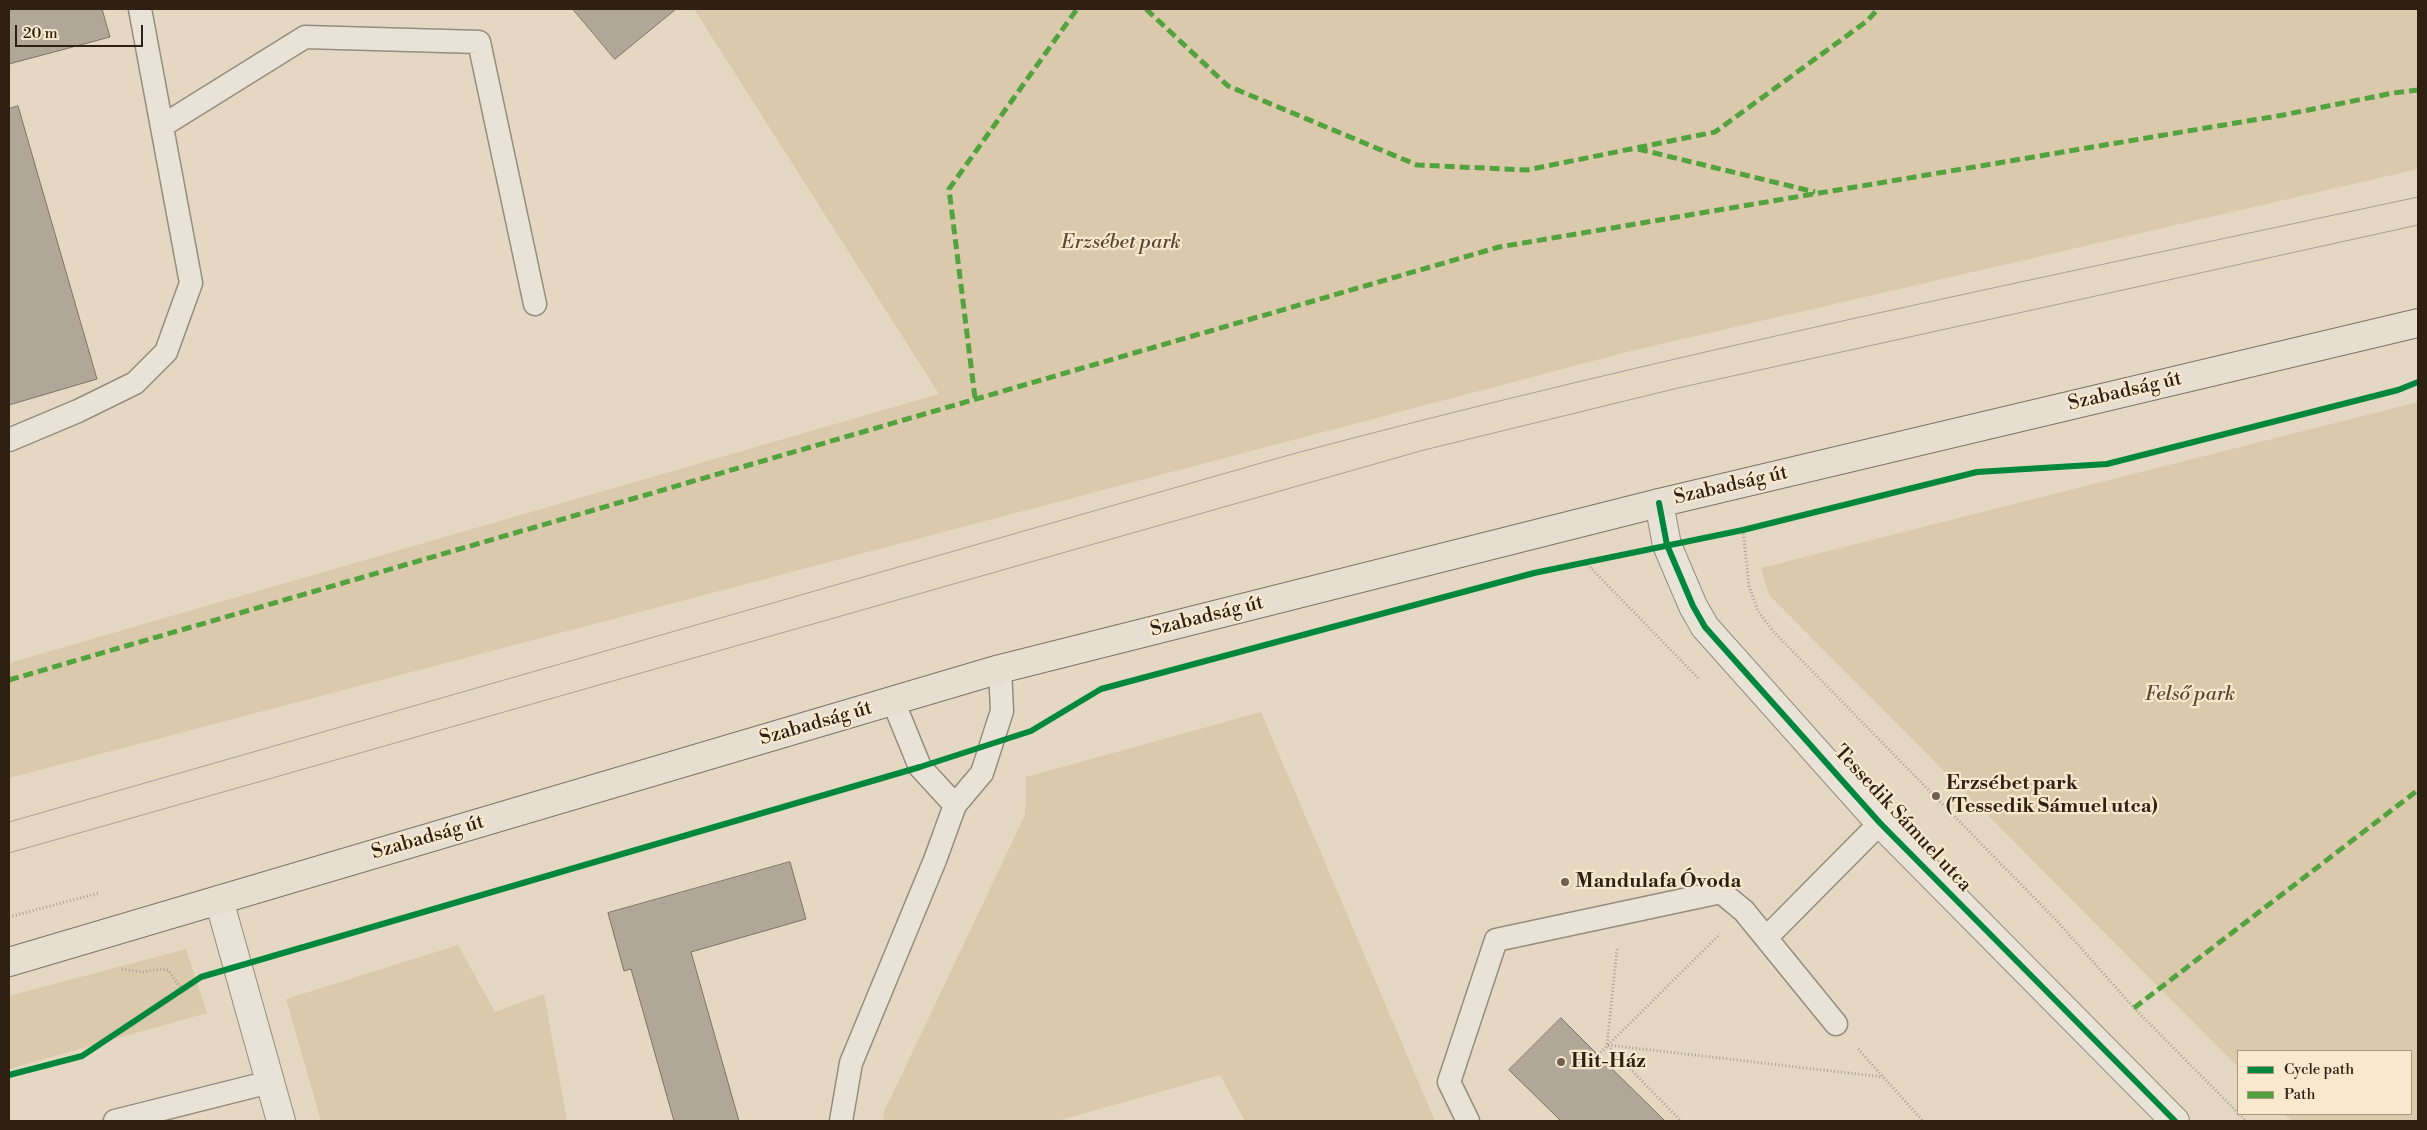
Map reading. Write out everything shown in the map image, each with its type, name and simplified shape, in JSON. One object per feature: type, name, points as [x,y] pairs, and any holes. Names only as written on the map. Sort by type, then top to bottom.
[{"type":"main road","name":"Szabadság út","points":[[9,962],[1000,669],[1659,503],[2418,323]]},
{"type":"street","name":"Tessedik Sámuel utca","points":[[1659,503],[1667,545],[1693,606],[1705,627],[1880,823],[2175,1121]]},
{"type":"street","points":[[219,900],[281,1121]]},
{"type":"lane","points":[[9,440],[78,411],[136,383],[166,352],[191,283],[140,9]]},
{"type":"lane","points":[[162,126],[305,37],[478,42],[535,304]]},
{"type":"lane","points":[[841,1121],[851,1063],[935,860],[955,805],[982,773],[993,742],[1002,711],[1000,669]]},
{"type":"lane","points":[[893,701],[920,767],[955,805]]},
{"type":"lane","points":[[1766,938],[1880,823]]},
{"type":"lane","points":[[1468,1121],[1449,1082],[1496,940],[1721,892],[1744,911],[1836,1024]]},
{"type":"lane","points":[[115,1121],[270,1082]]},
{"type":"path","points":[[1733,532],[1752,528]]},
{"type":"path","points":[[1743,530],[1750,586],[1758,611],[1773,631],[2043,907],[2134,1008],[2237,1111]]},
{"type":"path","points":[[1577,564],[1594,560]]},
{"type":"path","points":[[9,917],[99,893]]},
{"type":"path","points":[[1598,1054],[1744,911]]},
{"type":"path","points":[[1621,913],[1608,1045],[1681,1121]]},
{"type":"path","points":[[173,995],[201,976],[238,965]]},
{"type":"path","points":[[122,969],[143,972],[160,969],[168,970],[182,989]]},
{"type":"path","points":[[1836,1024],[1923,1121]]},
{"type":"path","points":[[1608,1045],[1883,1077]]},
{"type":"green space","name":"Erzsébet park","points":[[694,9],[2418,9],[2418,169],[1631,351],[9,778],[9,663],[939,394]]},
{"type":"green space","name":"Felső park","points":[[2418,402],[2418,1121],[2292,1121],[2285,1115],[2412,1115],[2412,1050],[2237,1050],[2237,1066],[1769,595],[1761,568]]},
{"type":"green space","points":[[1261,712],[1435,1121],[1245,1121],[1220,1075],[1057,1121],[884,1121],[883,1114],[1025,815],[1026,777]]},
{"type":"green space","points":[[458,945],[495,1012],[544,994],[567,1121],[321,1121],[286,999]]},
{"type":"green space","points":[[186,949],[207,1013],[9,1069],[9,996]]},
{"type":"building","points":[[9,9],[102,9],[110,37],[9,64]]},
{"type":"building","points":[[573,9],[676,9],[615,59]]},
{"type":"building","points":[[18,106],[97,379],[9,405],[9,109]]},
{"type":"building","points":[[790,862],[806,919],[691,952],[739,1121],[674,1121],[631,969],[624,971],[608,913]]},
{"type":"building","name":"Hit-Ház","points":[[1561,1018],[1665,1121],[1561,1121],[1509,1070]]},
{"type":"tram line","points":[[9,822],[1289,455],[1570,384],[1711,351],[1993,288],[2418,197]]},
{"type":"tram line","points":[[9,853],[1424,450],[1678,388],[2418,225]]},
{"type":"marked path","points":[[975,398],[949,189],[1077,9]]},
{"type":"marked path","points":[[1146,9],[1228,86],[1417,165],[1527,170],[1715,132],[1867,21],[1878,9]]},
{"type":"marked path","points":[[9,680],[1499,247],[2283,115],[2393,93],[2418,90]]},
{"type":"marked path","points":[[1638,149],[1815,192]]},
{"type":"marked path","points":[[2134,1008],[2418,790]]},
{"type":"cycle path","points":[[9,1075],[82,1056],[201,977],[920,767],[1031,731],[1101,689],[1534,573],[1743,530],[1977,472],[2107,464],[2398,390],[2418,382]]},
{"type":"cycle path","points":[[1659,503],[1667,545],[1693,606],[1705,627],[1880,823],[2175,1121]]},
{"type":"place","name":"Erzsébet park (Tessedik Sámuel utca)","points":[[1936,796]]},
{"type":"place","name":"Mandulafa Óvoda","points":[[1565,882]]},
{"type":"place","name":"Hit-Ház","points":[[1561,1062]]}]
